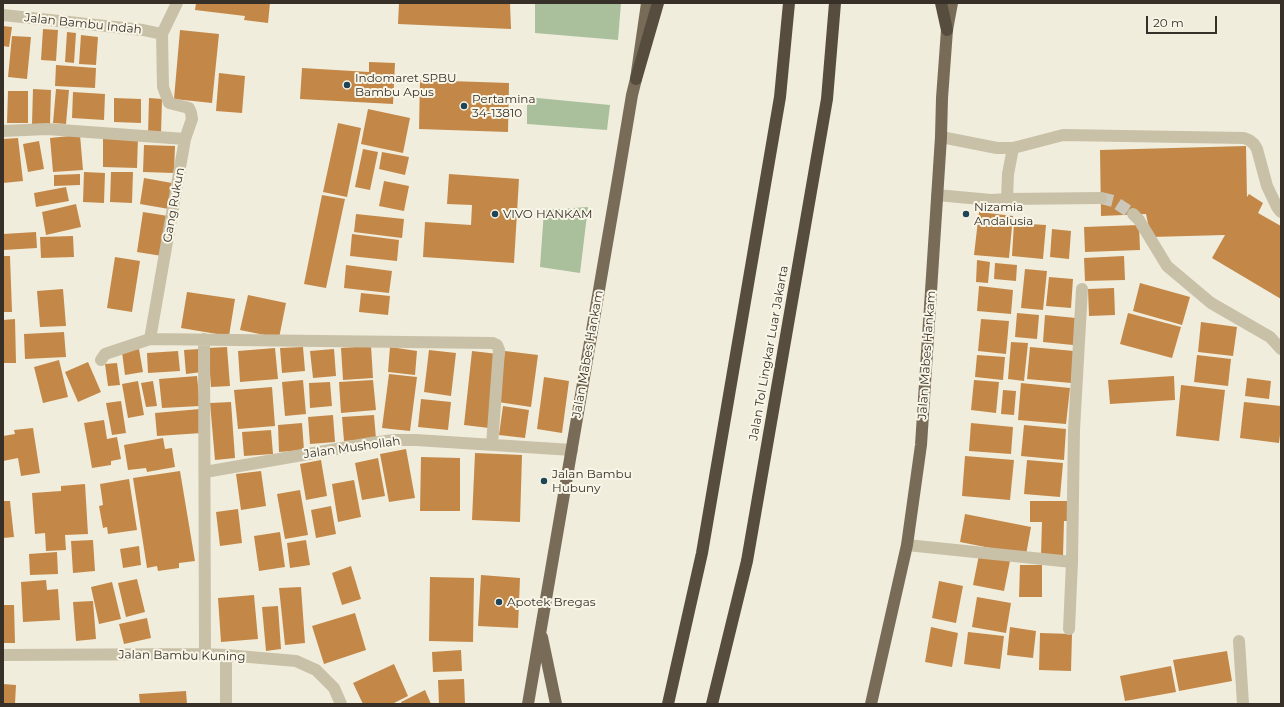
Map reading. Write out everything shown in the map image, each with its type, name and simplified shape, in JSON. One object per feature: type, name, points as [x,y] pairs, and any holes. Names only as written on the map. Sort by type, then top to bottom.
[{"type":"highway","points":[[636,79],[658,3]]},
{"type":"highway","points":[[668,704],[704,545],[780,97],[788,3]]},
{"type":"highway","name":"Jalan Tol Lingkar Luar Jakarta","points":[[712,704],[749,553],[827,99],[835,3]]},
{"type":"highway","points":[[941,3],[947,30]]},
{"type":"main road","name":"Jalan Mabes Hankam","points":[[528,704],[632,95],[636,79],[647,3]]},
{"type":"main road","name":"Jalan Mabes Hankam","points":[[871,704],[907,545],[921,445],[941,137],[942,98],[947,30],[952,3]]},
{"type":"main road","points":[[540,631],[556,704]]},
{"type":"street","points":[[162,34],[177,3]]},
{"type":"street","name":"Jalan Bambu Indah","points":[[3,15],[143,30],[162,34]]},
{"type":"street","name":"Gang Rukun","points":[[150,339],[185,139],[192,119],[188,108],[170,103],[163,88],[162,34]]},
{"type":"street","points":[[3,131],[47,129],[185,139]]},
{"type":"street","points":[[941,137],[997,148],[1012,148],[1063,135],[1244,138],[1254,144],[1257,149],[1267,186],[1281,212]]},
{"type":"street","points":[[1007,199],[1008,174],[1012,148]]},
{"type":"street","points":[[937,195],[991,200],[1101,198]]},
{"type":"street","points":[[1133,214],[1167,266],[1211,302],[1270,337],[1281,349]]},
{"type":"street","points":[[1069,629],[1072,562],[1074,430],[1082,289]]},
{"type":"street","points":[[101,360],[105,354],[150,339],[493,343],[497,345],[499,350],[492,445]]},
{"type":"street","points":[[204,339],[205,654]]},
{"type":"street","name":"Jalan Mushollah","points":[[205,472],[394,440],[416,440],[572,450]]},
{"type":"street","points":[[907,545],[1072,562]]},
{"type":"street","points":[[1239,641],[1243,704]]},
{"type":"street","name":"Jalan Bambu Kuning","points":[[3,655],[205,654],[296,661],[316,670],[334,688],[341,704]]},
{"type":"street","points":[[226,655],[226,704]]},
{"type":"green space","points":[[535,3],[621,3],[618,40],[535,33]]},
{"type":"green space","points":[[527,97],[610,105],[607,130],[527,124]]},
{"type":"green space","points":[[588,207],[580,273],[540,267],[544,210]]},
{"type":"building","points":[[196,3],[270,3],[268,23],[244,20],[245,16],[195,10]]},
{"type":"building","points":[[399,3],[510,3],[511,29],[398,24]]},
{"type":"building","points":[[3,26],[12,27],[9,47],[3,46]]},
{"type":"building","points":[[43,29],[58,30],[56,61],[41,60]]},
{"type":"building","points":[[180,30],[219,34],[212,103],[174,99]]},
{"type":"building","points":[[67,32],[76,33],[74,63],[65,62]]},
{"type":"building","points":[[81,35],[98,37],[96,65],[79,64]]},
{"type":"building","points":[[12,36],[31,37],[27,79],[8,77]]},
{"type":"building","name":"Indomaret SPBU Bambu Apus","points":[[369,62],[395,63],[393,104],[300,99],[302,68],[369,72]]},
{"type":"building","points":[[56,65],[96,68],[95,88],[55,86]]},
{"type":"building","points":[[219,73],[245,76],[242,113],[216,111]]},
{"type":"building","name":"Pertamina 34-13810","points":[[420,80],[509,83],[508,132],[419,129]]},
{"type":"building","points":[[33,89],[51,90],[50,125],[32,124]]},
{"type":"building","points":[[56,89],[69,90],[66,124],[53,123]]},
{"type":"building","points":[[8,91],[28,91],[28,123],[7,123]]},
{"type":"building","points":[[73,92],[105,94],[104,120],[72,118]]},
{"type":"building","points":[[114,98],[141,99],[141,123],[114,122]]},
{"type":"building","points":[[149,98],[162,99],[161,134],[148,134]]},
{"type":"building","points":[[368,109],[410,118],[403,153],[361,144]]},
{"type":"building","points":[[338,123],[361,128],[347,197],[323,192]]},
{"type":"building","points":[[80,135],[83,170],[53,172],[50,138]]},
{"type":"building","points":[[103,136],[138,137],[137,168],[103,167]]},
{"type":"building","points":[[18,138],[23,181],[3,183],[3,139]]},
{"type":"building","points":[[39,141],[44,169],[28,172],[23,144]]},
{"type":"building","points":[[144,145],[175,146],[174,173],[143,172]]},
{"type":"building","points":[[1246,146],[1247,197],[1249,194],[1263,203],[1258,213],[1281,226],[1281,299],[1212,258],[1225,235],[1151,237],[1146,214],[1101,216],[1100,150]]},
{"type":"building","points":[[363,149],[378,152],[370,190],[355,187]]},
{"type":"building","points":[[382,152],[409,157],[405,175],[379,169]]},
{"type":"building","points":[[84,172],[105,173],[104,203],[83,202]]},
{"type":"building","points":[[111,172],[133,172],[132,203],[110,202]]},
{"type":"building","points":[[80,174],[80,185],[54,186],[54,175]]},
{"type":"building","name":"VIVO HANKAM","points":[[449,174],[519,179],[514,263],[423,257],[425,222],[471,225],[472,205],[447,204]]},
{"type":"building","points":[[144,178],[172,183],[169,209],[140,204]]},
{"type":"building","points":[[384,181],[409,186],[404,211],[379,206]]},
{"type":"building","points":[[66,187],[69,201],[36,207],[34,193]]},
{"type":"building","points":[[322,195],[345,199],[326,288],[304,284]]},
{"type":"building","points":[[76,204],[81,227],[46,235],[42,212]]},
{"type":"building","points":[[143,212],[168,216],[162,256],[137,252]]},
{"type":"building","points":[[979,212],[1013,216],[1009,258],[974,255]]},
{"type":"building","points":[[356,214],[404,219],[402,238],[354,232]]},
{"type":"building","points":[[1014,223],[1046,225],[1043,259],[1012,256]]},
{"type":"building","points":[[1139,225],[1140,250],[1085,252],[1084,227]]},
{"type":"building","points":[[1052,229],[1071,231],[1069,259],[1050,257]]},
{"type":"building","points":[[36,232],[37,248],[3,250],[3,234]]},
{"type":"building","points":[[352,234],[399,240],[397,261],[350,256]]},
{"type":"building","points":[[73,236],[74,257],[41,258],[40,237]]},
{"type":"building","points":[[3,256],[10,256],[12,312],[3,312]]},
{"type":"building","points":[[1124,256],[1125,280],[1085,281],[1084,258]]},
{"type":"building","points":[[115,257],[140,261],[132,312],[107,308]]},
{"type":"building","points":[[977,260],[990,262],[988,283],[976,282]]},
{"type":"building","points":[[995,263],[1017,265],[1016,281],[994,279]]},
{"type":"building","points":[[346,265],[392,271],[389,293],[344,288]]},
{"type":"building","points":[[1025,269],[1047,271],[1043,310],[1021,308]]},
{"type":"building","points":[[1049,277],[1073,279],[1071,308],[1046,306]]},
{"type":"building","points":[[1140,283],[1190,297],[1182,325],[1133,311]]},
{"type":"building","points":[[979,286],[1013,290],[1011,314],[977,311]]},
{"type":"building","points":[[1114,288],[1115,315],[1089,316],[1088,289]]},
{"type":"building","points":[[63,289],[66,326],[40,327],[37,291]]},
{"type":"building","points":[[187,292],[235,299],[229,336],[181,328]]},
{"type":"building","points":[[361,293],[390,296],[388,315],[359,312]]},
{"type":"building","points":[[248,295],[286,303],[279,338],[240,330]]},
{"type":"building","points":[[1017,313],[1039,315],[1037,339],[1015,337]]},
{"type":"building","points":[[1128,313],[1181,327],[1172,358],[1120,344]]},
{"type":"building","points":[[1045,315],[1076,318],[1073,345],[1043,342]]},
{"type":"building","points":[[15,319],[16,363],[3,363],[3,320]]},
{"type":"building","points":[[981,319],[1009,321],[1006,354],[978,351]]},
{"type":"building","points":[[1201,322],[1237,327],[1233,356],[1198,352]]},
{"type":"building","points":[[64,332],[66,357],[25,359],[24,334]]},
{"type":"building","points":[[1011,342],[1028,343],[1024,381],[1008,379]]},
{"type":"building","points":[[371,346],[373,378],[343,380],[341,348]]},
{"type":"building","points":[[227,347],[230,386],[211,387],[208,348]]},
{"type":"building","points":[[303,347],[305,371],[282,373],[280,348]]},
{"type":"building","points":[[390,347],[417,351],[415,375],[388,372]]},
{"type":"building","points":[[1030,347],[1074,351],[1071,383],[1027,379]]},
{"type":"building","points":[[275,348],[278,379],[240,382],[238,351]]},
{"type":"building","points":[[139,349],[143,372],[125,375],[122,352]]},
{"type":"building","points":[[200,349],[202,372],[186,374],[184,350]]},
{"type":"building","points":[[334,349],[336,376],[313,378],[310,351]]},
{"type":"building","points":[[429,350],[456,353],[451,396],[424,392]]},
{"type":"building","points":[[178,351],[180,371],[148,373],[147,353]]},
{"type":"building","points":[[472,351],[498,354],[489,428],[464,425]]},
{"type":"building","points":[[505,351],[538,355],[531,407],[498,402]]},
{"type":"building","points":[[977,355],[1005,357],[1003,380],[975,377]]},
{"type":"building","points":[[1197,355],[1231,359],[1228,386],[1194,382]]},
{"type":"building","points":[[59,360],[68,397],[43,403],[34,367]]},
{"type":"building","points":[[88,362],[101,392],[78,402],[65,372]]},
{"type":"building","points":[[117,363],[120,385],[108,386],[105,364]]},
{"type":"building","points":[[389,374],[417,377],[410,431],[382,428]]},
{"type":"building","points":[[197,376],[200,406],[162,408],[159,379]]},
{"type":"building","points":[[1174,376],[1175,400],[1110,404],[1108,380]]},
{"type":"building","points":[[544,377],[569,381],[562,433],[537,429]]},
{"type":"building","points":[[1247,378],[1271,381],[1269,399],[1245,396]]},
{"type":"building","points":[[303,380],[306,414],[285,416],[282,382]]},
{"type":"building","points":[[373,380],[376,410],[341,413],[339,382]]},
{"type":"building","points":[[974,380],[999,382],[996,413],[971,410]]},
{"type":"building","points":[[138,381],[144,415],[128,418],[122,384]]},
{"type":"building","points":[[153,381],[157,406],[146,407],[141,383]]},
{"type":"building","points":[[330,382],[332,406],[310,408],[309,383]]},
{"type":"building","points":[[1021,383],[1070,388],[1066,424],[1018,420]]},
{"type":"building","points":[[1181,385],[1225,390],[1219,441],[1176,436]]},
{"type":"building","points":[[272,387],[275,426],[238,429],[234,390]]},
{"type":"building","points":[[1003,390],[1016,391],[1014,415],[1001,414]]},
{"type":"building","points":[[421,399],[451,402],[448,430],[418,427]]},
{"type":"building","points":[[121,401],[126,433],[112,435],[106,403]]},
{"type":"building","points":[[231,402],[235,458],[215,460],[210,403]]},
{"type":"building","points":[[1244,402],[1281,406],[1279,443],[1240,438]]},
{"type":"building","points":[[503,406],[529,410],[525,438],[499,435]]},
{"type":"building","points":[[200,409],[202,433],[157,436],[155,413]]},
{"type":"building","points":[[333,415],[335,442],[310,444],[308,417]]},
{"type":"building","points":[[374,415],[376,439],[344,441],[342,417]]},
{"type":"building","points":[[104,420],[107,439],[117,437],[121,459],[111,461],[111,465],[92,468],[84,423]]},
{"type":"building","points":[[302,423],[304,450],[279,452],[278,425]]},
{"type":"building","points":[[971,423],[1013,427],[1011,454],[969,451]]},
{"type":"building","points":[[1024,425],[1066,429],[1064,460],[1021,456]]},
{"type":"building","points":[[33,428],[40,473],[21,476],[18,458],[3,461],[3,436],[15,434],[14,430]]},
{"type":"building","points":[[271,430],[273,454],[244,456],[242,432]]},
{"type":"building","points":[[163,438],[165,449],[172,448],[175,467],[147,472],[146,468],[128,470],[124,445]]},
{"type":"building","points":[[406,449],[415,498],[389,502],[380,454]]},
{"type":"building","points":[[475,453],[522,455],[520,522],[472,520]]},
{"type":"building","points":[[965,456],[1014,460],[1010,500],[962,496]]},
{"type":"building","points":[[421,457],[460,458],[460,511],[420,511]]},
{"type":"building","points":[[378,458],[385,496],[362,500],[355,463]]},
{"type":"building","points":[[321,460],[327,496],[306,500],[300,464]]},
{"type":"building","points":[[1027,460],[1063,463],[1060,497],[1024,494]]},
{"type":"building","points":[[180,471],[195,561],[179,563],[179,568],[158,571],[157,566],[147,568],[133,478]]},
{"type":"building","points":[[261,471],[266,506],[241,510],[236,474]]},
{"type":"building","points":[[129,479],[137,530],[108,534],[107,527],[103,528],[99,506],[103,505],[100,484]]},
{"type":"building","points":[[354,480],[361,517],[338,522],[332,484]]},
{"type":"building","points":[[85,484],[88,534],[65,535],[66,550],[46,551],[45,533],[35,534],[32,493],[61,491],[61,486]]},
{"type":"building","points":[[300,490],[308,535],[285,539],[277,494]]},
{"type":"building","points":[[3,501],[10,501],[14,537],[3,538]]},
{"type":"building","points":[[1030,501],[1068,501],[1067,521],[1064,521],[1063,556],[1041,555],[1042,522],[1030,522]]},
{"type":"building","points":[[331,506],[336,534],[316,538],[311,510]]},
{"type":"building","points":[[238,509],[242,543],[220,546],[216,512]]},
{"type":"building","points":[[965,514],[1031,527],[1026,555],[960,542]]},
{"type":"building","points":[[280,532],[285,567],[259,571],[254,536]]},
{"type":"building","points":[[93,540],[95,571],[73,573],[71,541]]},
{"type":"building","points":[[306,540],[310,565],[290,568],[287,543]]},
{"type":"building","points":[[139,546],[141,565],[123,568],[120,549]]},
{"type":"building","points":[[57,552],[58,574],[30,575],[29,554]]},
{"type":"building","points":[[979,555],[1010,561],[1004,591],[973,585]]},
{"type":"building","points":[[1020,565],[1042,565],[1042,597],[1019,597]]},
{"type":"building","points":[[351,566],[361,599],[342,605],[332,573]]},
{"type":"building","name":"Apotek Bregas","points":[[481,575],[520,578],[518,628],[478,626]]},
{"type":"building","points":[[430,577],[474,578],[473,642],[429,641]]},
{"type":"building","points":[[137,579],[145,612],[126,617],[118,583]]},
{"type":"building","points":[[46,580],[47,590],[58,589],[60,620],[23,622],[21,582]]},
{"type":"building","points":[[939,581],[963,586],[956,623],[932,618]]},
{"type":"building","points":[[112,582],[121,619],[99,624],[91,587]]},
{"type":"building","points":[[301,587],[305,643],[285,645],[279,588]]},
{"type":"building","points":[[254,595],[258,639],[221,642],[218,598]]},
{"type":"building","points":[[977,597],[1011,603],[1006,633],[972,627]]},
{"type":"building","points":[[93,601],[96,639],[76,641],[73,602]]},
{"type":"building","points":[[3,605],[14,605],[15,643],[3,643]]},
{"type":"building","points":[[278,606],[281,649],[266,651],[262,607]]},
{"type":"building","points":[[355,613],[366,650],[324,664],[312,626]]},
{"type":"building","points":[[147,618],[151,638],[124,644],[119,624]]},
{"type":"building","points":[[931,627],[958,633],[952,667],[925,662]]},
{"type":"building","points":[[1010,627],[1036,631],[1033,658],[1007,655]]},
{"type":"building","points":[[968,632],[1004,636],[1000,669],[964,664]]},
{"type":"building","points":[[1040,633],[1072,634],[1071,671],[1039,670]]},
{"type":"building","points":[[461,650],[462,671],[433,672],[432,652]]},
{"type":"building","points":[[1227,651],[1232,681],[1179,691],[1173,660]]},
{"type":"building","points":[[394,664],[408,696],[392,704],[363,704],[353,683]]},
{"type":"building","points":[[1171,666],[1176,692],[1125,701],[1120,676]]},
{"type":"building","points":[[464,679],[465,704],[439,704],[438,680]]},
{"type":"building","points":[[3,684],[16,685],[15,704],[3,704]]},
{"type":"building","points":[[425,690],[431,704],[402,704],[401,702]]},
{"type":"building","points":[[186,691],[187,704],[140,704],[139,694]]},
{"type":"tunnel","points":[[1101,198],[1113,201],[1133,214]]},
{"type":"place","name":"Indomaret SPBU Bambu Apus","points":[[347,85]]},
{"type":"place","name":"Pertamina 34-13810","points":[[464,106]]},
{"type":"place","name":"VIVO HANKAM","points":[[495,214]]},
{"type":"place","name":"Nizamia Andalusia","points":[[966,214]]},
{"type":"place","name":"Jalan Bambu Hubuny","points":[[544,481]]},
{"type":"place","name":"Apotek Bregas","points":[[499,602]]}]
